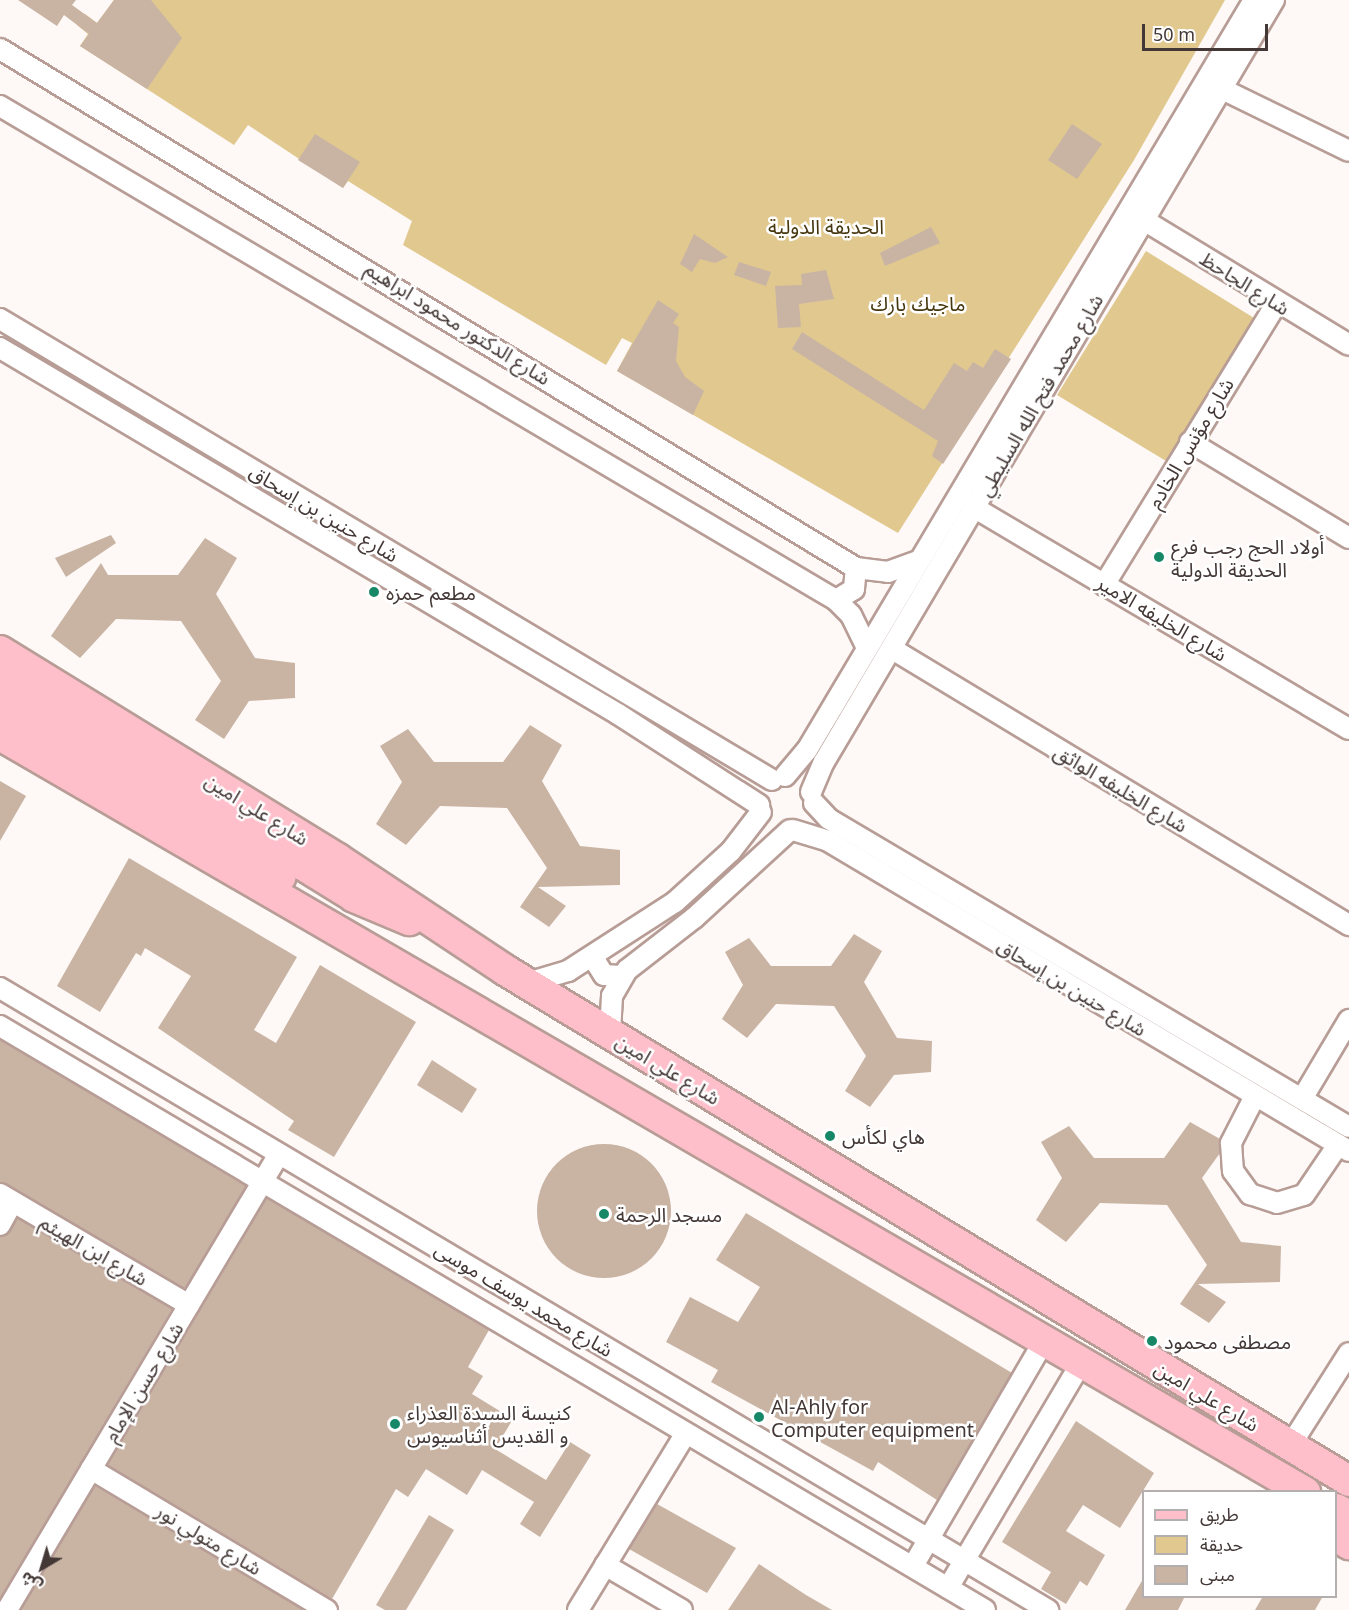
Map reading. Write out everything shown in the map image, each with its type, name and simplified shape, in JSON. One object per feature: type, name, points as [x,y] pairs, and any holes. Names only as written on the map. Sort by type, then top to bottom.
[{"type":"main road","name":"شارع علي امين","points":[[0,651],[338,859],[443,931],[527,983],[1290,1446],[1349,1456]]},
{"type":"main road","points":[[0,678],[354,897],[443,931]]},
{"type":"main road","points":[[0,705],[394,946],[476,1011]]},
{"type":"main road","name":"شارع علي امين","points":[[0,735],[1083,1361],[1291,1487]]},
{"type":"main road","points":[[1290,1446],[1349,1481]]},
{"type":"street","name":"شارع محمد فتح الله السليطي","points":[[778,778],[802,757],[1254,0]]},
{"type":"street","name":"شارع محمد فتح الله السليطي","points":[[813,798],[824,762],[894,650],[1143,219],[1274,0]]},
{"type":"street","name":"شارع الدكتور محمود ابراهيم","points":[[0,49],[855,568],[888,572],[919,561]]},
{"type":"street","points":[[1222,89],[1349,151]]},
{"type":"street","points":[[0,106],[836,600],[851,615],[867,648]]},
{"type":"street","name":"شارع الجاحظ","points":[[1143,219],[1349,345]]},
{"type":"street","name":"شارع مؤنس الخادم","points":[[1104,585],[1277,303]]},
{"type":"street","name":"شارع حنين بن إسحاق","points":[[0,319],[778,778]]},
{"type":"street","name":"شارع حنين بن إسحاق","points":[[0,348],[618,714],[760,808]]},
{"type":"street","points":[[1190,442],[1349,538]]},
{"type":"street","name":"شارع الخليفه الامير","points":[[975,508],[1349,729]]},
{"type":"street","points":[[836,600],[854,588],[855,568]]},
{"type":"street","name":"شارع الخليفه الواثق","points":[[894,650],[1349,925]]},
{"type":"street","points":[[527,983],[568,971],[697,884],[760,808],[778,778],[805,783],[813,798],[808,820],[791,830],[621,976],[609,1006],[610,1034]]},
{"type":"street","name":"شارع حنين بن إسحاق","points":[[813,798],[828,819],[1349,1127]]},
{"type":"street","points":[[760,808],[772,826],[791,830]]},
{"type":"street","name":"شارع حنين بن إسحاق","points":[[791,830],[828,841],[1343,1148]]},
{"type":"street","points":[[592,956],[604,975],[621,976]]},
{"type":"street","name":"شارع محمد يوسف موسى","points":[[0,988],[1048,1610]]},
{"type":"street","points":[[1302,1099],[1349,1020]]},
{"type":"street","name":"شارع محمد يوسف موسى","points":[[0,1026],[985,1610]]},
{"type":"street","points":[[1255,1096],[1231,1143],[1233,1172],[1250,1194],[1277,1203],[1304,1195],[1343,1148]]},
{"type":"street","name":"شارع حسن الإمام","points":[[7,1610],[279,1154]]},
{"type":"street","points":[[0,1225],[7,1198]]},
{"type":"street","name":"شارع ابن الهيثم","points":[[7,1198],[189,1305]]},
{"type":"street","points":[[913,1566],[1045,1339]]},
{"type":"street","points":[[1290,1446],[1349,1353]]},
{"type":"street","points":[[948,1588],[1083,1361]]},
{"type":"street","points":[[578,1610],[686,1433]]},
{"type":"street","name":"شارع متولي نور","points":[[91,1469],[327,1610]]},
{"type":"street","points":[[605,1565],[682,1610]]},
{"type":"green space","name":"الحديقة الدولية","points":[[114,0],[1225,0],[1134,160],[898,533],[617,371],[632,343],[622,338],[606,365],[403,245],[412,221],[348,181],[343,188],[248,125],[234,145],[80,46],[88,34],[77,25],[85,14],[97,23]]},
{"type":"green space","points":[[1146,251],[1254,318],[1166,461],[1057,395]]},
{"type":"building","points":[[18,0],[76,0],[72,5],[97,23],[114,0],[151,0],[182,38],[147,89],[80,46],[89,34],[64,15],[57,26]]},
{"type":"building","points":[[1072,124],[1102,144],[1077,179],[1048,160]]},
{"type":"building","points":[[315,134],[360,162],[343,188],[298,160]]},
{"type":"building","points":[[931,227],[940,243],[885,266],[880,253]]},
{"type":"building","points":[[694,234],[728,257],[715,263],[700,259],[692,272],[680,264]]},
{"type":"building","points":[[739,262],[771,272],[766,286],[734,275]]},
{"type":"building","points":[[826,270],[834,299],[799,304],[801,327],[778,328],[775,286],[802,285],[801,274]]},
{"type":"building","points":[[658,300],[679,314],[673,323],[679,327],[676,361],[685,377],[704,391],[693,415],[617,371]]},
{"type":"building","points":[[802,332],[924,410],[954,363],[967,371],[973,362],[983,368],[995,349],[1011,359],[943,464],[932,456],[938,441],[792,349]]},
{"type":"building","points":[[111,535],[116,543],[66,577],[55,558]]},
{"type":"building","points":[[205,538],[237,558],[216,594],[255,658],[295,663],[295,698],[249,701],[224,739],[195,720],[221,681],[181,621],[116,619],[80,658],[51,636],[101,563],[108,575],[178,575]]},
{"type":"building","points":[[530,725],[562,745],[542,781],[580,846],[620,850],[620,885],[538,887],[566,906],[549,927],[520,907],[547,868],[507,808],[440,806],[406,845],[376,824],[402,782],[380,746],[408,729],[434,762],[503,762]]},
{"type":"building","points":[[0,781],[26,796],[0,841]]},
{"type":"building","points":[[129,858],[297,957],[254,1030],[276,1043],[320,965],[416,1022],[334,1157],[288,1130],[294,1121],[158,1028],[191,976],[145,948],[141,956],[136,953],[100,1012],[57,986]]},
{"type":"building","points":[[854,934],[882,951],[864,982],[897,1038],[932,1041],[931,1072],[894,1075],[870,1107],[845,1091],[866,1056],[834,1006],[776,1004],[747,1038],[722,1019],[743,985],[725,952],[749,938],[771,966],[831,966]]},
{"type":"building","points":[[0,1040],[246,1186],[185,1289],[0,1182]]},
{"type":"building","points":[[432,1060],[477,1089],[462,1113],[417,1085]]},
{"type":"building","points":[[1190,1122],[1220,1139],[1220,1153],[1202,1178],[1241,1242],[1281,1246],[1280,1282],[1198,1284],[1226,1302],[1209,1323],[1180,1304],[1207,1265],[1167,1205],[1100,1203],[1066,1242],[1036,1220],[1062,1178],[1041,1142],[1069,1126],[1094,1158],[1164,1158]]},
{"type":"building","name":"مسجد الرحمة","points":[[604,1144],[630,1149],[651,1164],[666,1185],[671,1211],[666,1237],[651,1258],[630,1273],[604,1278],[578,1273],[557,1258],[542,1237],[537,1211],[542,1185],[557,1164],[578,1149]]},
{"type":"building","points":[[267,1198],[489,1330],[468,1367],[483,1376],[472,1394],[513,1419],[495,1449],[546,1480],[570,1442],[591,1455],[540,1537],[520,1524],[534,1502],[482,1470],[467,1495],[426,1469],[408,1497],[396,1489],[332,1599],[108,1465]]},
{"type":"building","points":[[746,1213],[1012,1373],[937,1500],[878,1462],[873,1471],[711,1382],[718,1370],[666,1342],[690,1297],[738,1322],[760,1287],[716,1260]]},
{"type":"building","points":[[18,1218],[172,1309],[0,1598],[0,1237]]},
{"type":"building","points":[[1076,1421],[1154,1473],[1120,1528],[1083,1505],[1066,1531],[1105,1555],[1087,1586],[1080,1581],[1066,1604],[1041,1589],[1051,1572],[1002,1542]]},
{"type":"building","points":[[95,1486],[304,1610],[21,1610]]},
{"type":"building","points":[[657,1504],[736,1548],[707,1593],[629,1549]]},
{"type":"building","points":[[429,1515],[454,1530],[406,1610],[385,1610],[376,1605]]},
{"type":"building","points":[[759,1564],[806,1595],[832,1610],[728,1610]]},
{"type":"building","points":[[1142,1581],[1142,1598],[1184,1598],[1178,1610],[1125,1610]]},
{"type":"building","points":[[1262,1598],[1322,1598],[1315,1610],[1255,1610]]},
{"type":"place","name":"أولاد الحج رجب فرع الحديقة الدولية","points":[[1159,557]]},
{"type":"place","name":"مطعم حمزه","points":[[374,592]]},
{"type":"place","name":"هاي لكأس","points":[[830,1136]]},
{"type":"place","name":"مسجد الرحمة","points":[[604,1214]]},
{"type":"place","name":"مصطفى محمود","points":[[1152,1341]]},
{"type":"place","name":"Al-Ahly for Computer equipment","points":[[759,1417]]},
{"type":"place","name":"كنيسة السيدة العذراء و القديس أثناسيوس","points":[[395,1424]]},
{"type":"park label","name":"ماجيك بارك","points":[[918,303]]}]
